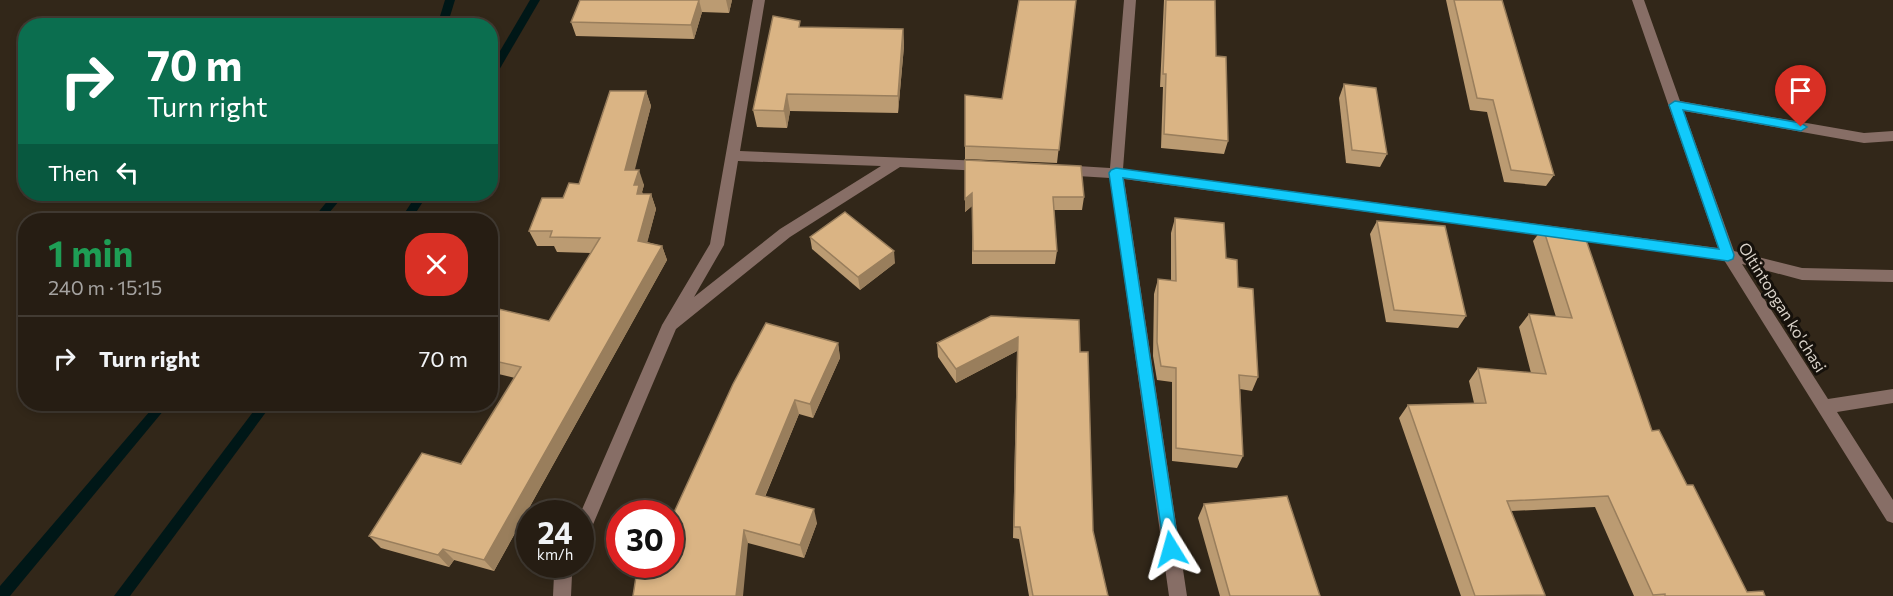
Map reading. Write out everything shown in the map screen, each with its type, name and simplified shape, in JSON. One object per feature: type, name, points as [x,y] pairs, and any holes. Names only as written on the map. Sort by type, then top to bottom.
[{"type":"street","points":[[594,502],[670,325],[717,245],[759,0]]},
{"type":"street","points":[[1130,0],[1116,173],[1178,596]]},
{"type":"street","name":"Oltintopgan ko'chasi","points":[[1638,0],[1728,255],[1893,515]]},
{"type":"street","points":[[1675,105],[1864,138],[1891,139]]},
{"type":"street","points":[[732,156],[1001,167]]},
{"type":"street","points":[[670,325],[785,233],[898,162]]},
{"type":"street","points":[[1047,170],[1116,173],[1728,255],[1802,274],[1893,276]]},
{"type":"street","points":[[1824,406],[1893,396]]},
{"type":"street","points":[[562,596],[563,578]]},
{"type":"building","points":[[580,0],[699,0],[691,25],[571,22]]},
{"type":"building","points":[[1019,0],[1076,0],[1059,150],[965,146],[965,95],[1002,99]]},
{"type":"building","points":[[1166,0],[1215,0],[1216,56],[1226,57],[1228,141],[1164,134],[1166,74],[1163,74]]},
{"type":"building","points":[[1454,0],[1502,0],[1554,175],[1511,170],[1493,100],[1477,98]]},
{"type":"building","points":[[773,16],[800,21],[799,27],[903,29],[898,96],[787,94],[784,111],[753,110]]},
{"type":"building","points":[[1344,84],[1376,88],[1387,154],[1352,150]]},
{"type":"building","points":[[610,91],[646,91],[625,170],[639,170],[634,185],[639,185],[637,194],[651,194],[638,241],[662,246],[484,560],[443,549],[438,555],[369,536],[422,453],[461,464],[494,411],[498,411],[498,404],[521,367],[498,362],[498,309],[549,321],[600,238],[550,237],[552,231],[529,231],[542,198],[563,198],[569,183],[579,184]]},
{"type":"building","points":[[965,160],[1081,166],[1084,197],[1053,197],[1057,251],[973,251],[972,193],[965,199]]},
{"type":"building","points":[[845,212],[894,251],[858,277],[810,237]]},
{"type":"building","points":[[1175,218],[1224,223],[1226,258],[1237,260],[1238,287],[1253,289],[1258,377],[1239,375],[1243,456],[1176,448],[1176,368],[1161,366],[1157,342],[1158,279],[1176,281]]},
{"type":"building","points":[[1377,221],[1445,226],[1466,316],[1394,310]]},
{"type":"building","points":[[1543,228],[1583,231],[1652,431],[1659,430],[1687,485],[1693,485],[1747,592],[1763,591],[1765,596],[1653,595],[1608,496],[1507,501],[1545,595],[1475,596],[1408,405],[1486,403],[1478,368],[1546,374],[1529,314],[1572,318]]},
{"type":"building","points":[[991,316],[1079,320],[1080,352],[1088,352],[1093,531],[1108,596],[1033,596],[1020,527],[1014,527],[1018,337],[956,369],[937,343]]},
{"type":"building","points":[[766,323],[838,343],[810,404],[795,400],[756,494],[814,509],[800,545],[744,530],[736,596],[633,596],[636,578],[684,578],[684,500],[680,500],[733,384]]},
{"type":"building","points":[[1287,496],[1320,596],[1230,596],[1204,504]]},
{"type":"waterway","points":[[444,18],[450,0]]},
{"type":"waterway","points":[[498,63],[535,0]]},
{"type":"waterway","points":[[323,213],[333,201]]},
{"type":"waterway","points":[[410,213],[417,201]]},
{"type":"waterway","points":[[1,596],[157,411]]},
{"type":"waterway","points":[[121,596],[261,411]]},
{"type":"route","points":[[1171,549],[1116,173],[1728,255],[1675,105],[1801,127]]}]
